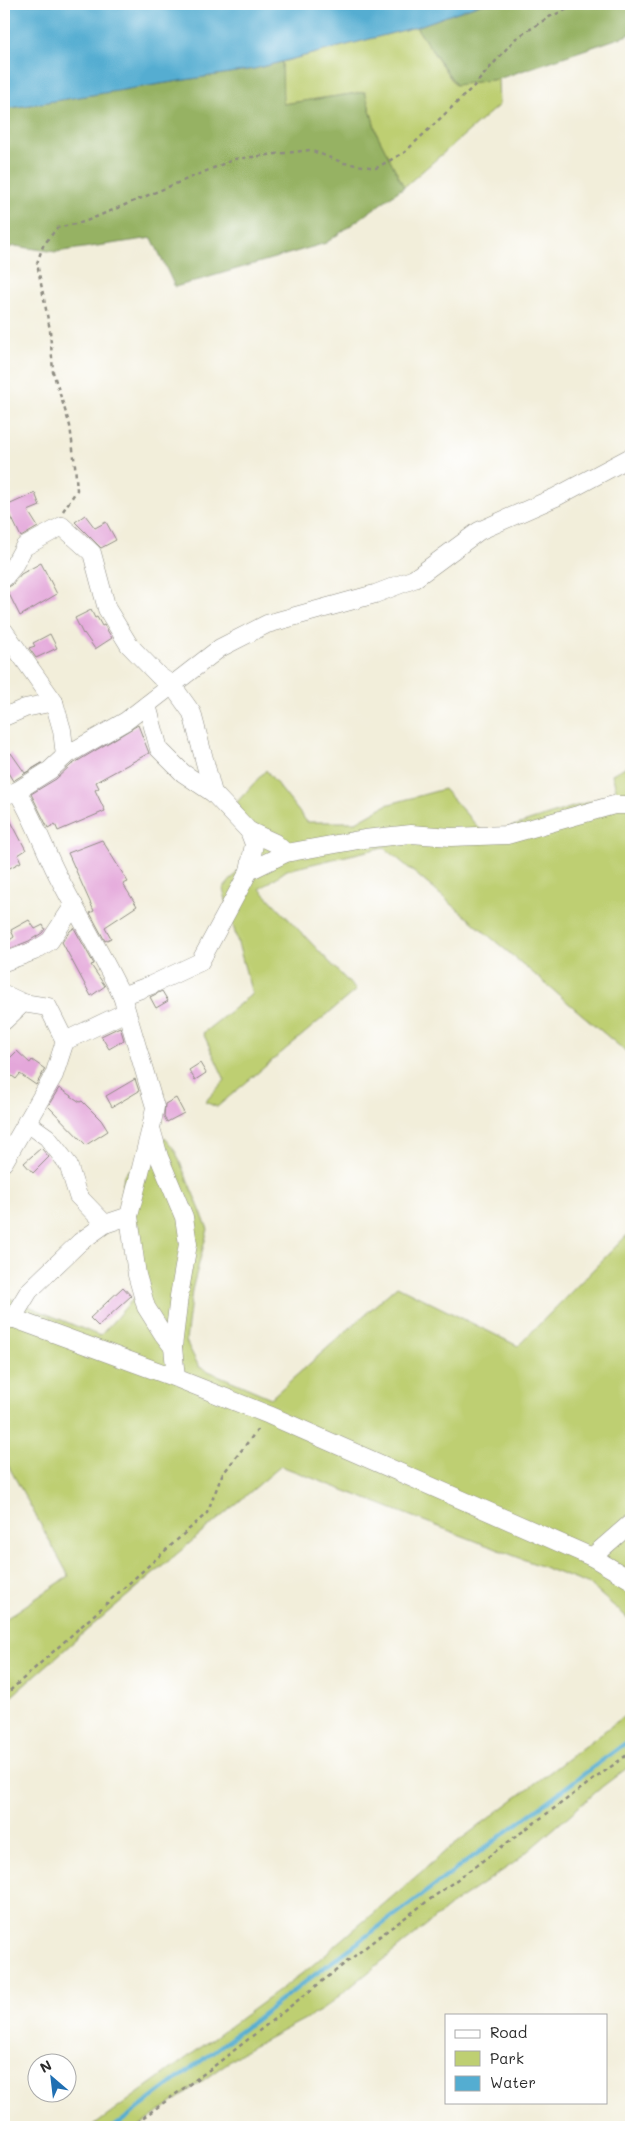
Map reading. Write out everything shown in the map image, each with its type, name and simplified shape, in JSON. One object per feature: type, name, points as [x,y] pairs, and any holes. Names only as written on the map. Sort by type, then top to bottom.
[{"type":"street","points":[[173,1347],[146,1307],[137,1274],[129,1216],[155,1107],[124,1004],[105,959],[10,794],[50,770],[65,756],[126,721],[220,648],[267,624],[375,594],[414,579],[479,531],[556,497],[631,457]]},
{"type":"street","points":[[4,578],[24,547],[62,526],[92,553],[107,609],[129,645],[159,676],[172,685],[192,713],[213,793]]},
{"type":"street","points":[[4,631],[54,702],[62,730],[65,756]]},
{"type":"street","points":[[4,717],[25,708],[54,702]]},
{"type":"street","points":[[147,705],[159,749],[183,773],[213,793],[249,831],[275,843],[286,853]]},
{"type":"street","points":[[249,870],[286,853],[364,839],[411,834],[450,837],[507,835],[614,805],[631,805]]},
{"type":"street","points":[[4,1162],[54,1075],[66,1040],[151,985],[200,962],[249,870],[254,844],[249,831]]},
{"type":"street","points":[[4,962],[34,951],[50,941],[74,904]]},
{"type":"street","points":[[4,994],[23,1003],[48,1007],[66,1040]]},
{"type":"street","points":[[4,1021],[23,1003]]},
{"type":"street","points":[[26,1122],[47,1138],[68,1164],[78,1196],[105,1224]]},
{"type":"street","points":[[151,1128],[160,1157],[184,1217],[188,1244],[173,1347],[176,1378]]},
{"type":"street","points":[[129,1216],[105,1224],[80,1242],[29,1291],[8,1317],[176,1378],[269,1415],[592,1557],[631,1580]]},
{"type":"street","points":[[592,1557],[631,1524]]},
{"type":"path","points":[[62,526],[59,517],[77,490],[75,465],[70,426],[53,372],[50,330],[37,263],[43,246],[57,228],[84,222],[235,159],[310,150],[344,163],[376,168],[406,152],[473,87],[515,39],[550,17],[580,4]]},
{"type":"path","points":[[4,1696],[207,1513],[222,1475],[269,1415]]},
{"type":"path","points":[[130,2127],[209,2070],[388,1930],[631,1752]]},
{"type":"green space","points":[[480,4],[631,4],[631,34],[498,79],[456,85],[416,27]]},
{"type":"green space","points":[[416,27],[455,85],[498,79],[499,105],[404,187],[377,134],[365,92],[282,104],[282,62]]},
{"type":"green space","points":[[282,62],[283,104],[365,92],[377,134],[404,187],[326,243],[175,287],[152,238],[56,252],[15,246],[4,249],[4,109],[254,69]]},
{"type":"green space","points":[[631,764],[631,1056],[384,847],[287,870],[260,889],[356,990],[217,1107],[205,1102],[225,1080],[203,1033],[252,994],[223,889],[240,869],[247,845],[237,802],[266,770],[307,822],[356,822],[386,805],[444,789],[485,835],[617,793],[612,774]]},
{"type":"green space","points":[[165,1138],[175,1150],[208,1229],[192,1290],[186,1341],[199,1367],[271,1398],[397,1286],[518,1346],[627,1235],[631,1238],[631,1621],[590,1585],[281,1466],[87,1630],[4,1703],[4,1620],[69,1576],[4,1458],[4,1296],[100,1336],[140,1291],[120,1207],[124,1175]]},
{"type":"green space","points":[[631,1711],[631,1765],[603,1786],[514,1863],[451,1905],[322,2010],[241,2053],[138,2127],[92,2127],[308,1969],[448,1849]]},
{"type":"water","points":[[4,4],[480,4],[416,27],[254,69],[4,109]]},
{"type":"building","points":[[35,493],[40,506],[28,511],[38,527],[21,537],[6,506]]},
{"type":"building","points":[[85,515],[95,528],[106,522],[116,540],[101,548],[75,522]]},
{"type":"building","points":[[41,563],[57,594],[20,616],[6,588],[12,585],[21,574]]},
{"type":"building","points":[[91,610],[95,618],[97,617],[102,626],[104,625],[112,638],[95,649],[83,634],[75,618]]},
{"type":"building","points":[[50,634],[57,648],[36,658],[29,648],[35,646],[33,643]]},
{"type":"building","points":[[138,725],[149,753],[96,782],[99,788],[95,790],[105,811],[58,831],[55,824],[48,828],[31,794],[56,779],[71,765]]},
{"type":"building","points":[[11,753],[25,773],[42,763],[13,781],[4,766],[4,758]]},
{"type":"building","points":[[4,808],[26,850],[18,855],[21,862],[4,871]]},
{"type":"building","points":[[102,840],[128,882],[123,884],[137,906],[105,927],[111,938],[105,941],[90,913],[94,911],[68,853]]},
{"type":"building","points":[[29,920],[35,929],[43,925],[45,929],[29,941],[4,951],[4,944],[14,937],[11,930]]},
{"type":"building","points":[[74,928],[94,964],[91,965],[105,986],[91,996],[62,942]]},
{"type":"building","points":[[162,991],[168,1001],[156,1008],[150,997]]},
{"type":"building","points":[[120,1027],[124,1040],[109,1049],[101,1036]]},
{"type":"building","points":[[17,1051],[30,1063],[32,1060],[45,1069],[36,1085],[20,1074],[16,1079],[4,1070],[11,1060],[9,1059]]},
{"type":"building","points":[[200,1063],[206,1073],[195,1080],[189,1070]]},
{"type":"building","points":[[135,1079],[139,1091],[112,1107],[106,1096]]},
{"type":"building","points":[[59,1088],[80,1102],[82,1101],[101,1120],[108,1131],[86,1145],[48,1106]]},
{"type":"building","points":[[176,1098],[184,1113],[167,1122],[164,1116],[165,1104]]},
{"type":"building","points":[[41,1148],[49,1157],[33,1173],[24,1163]]},
{"type":"building","points":[[123,1287],[131,1296],[98,1326],[90,1318]]},
{"type":"waterway","points":[[114,2127],[631,1739]]}]
